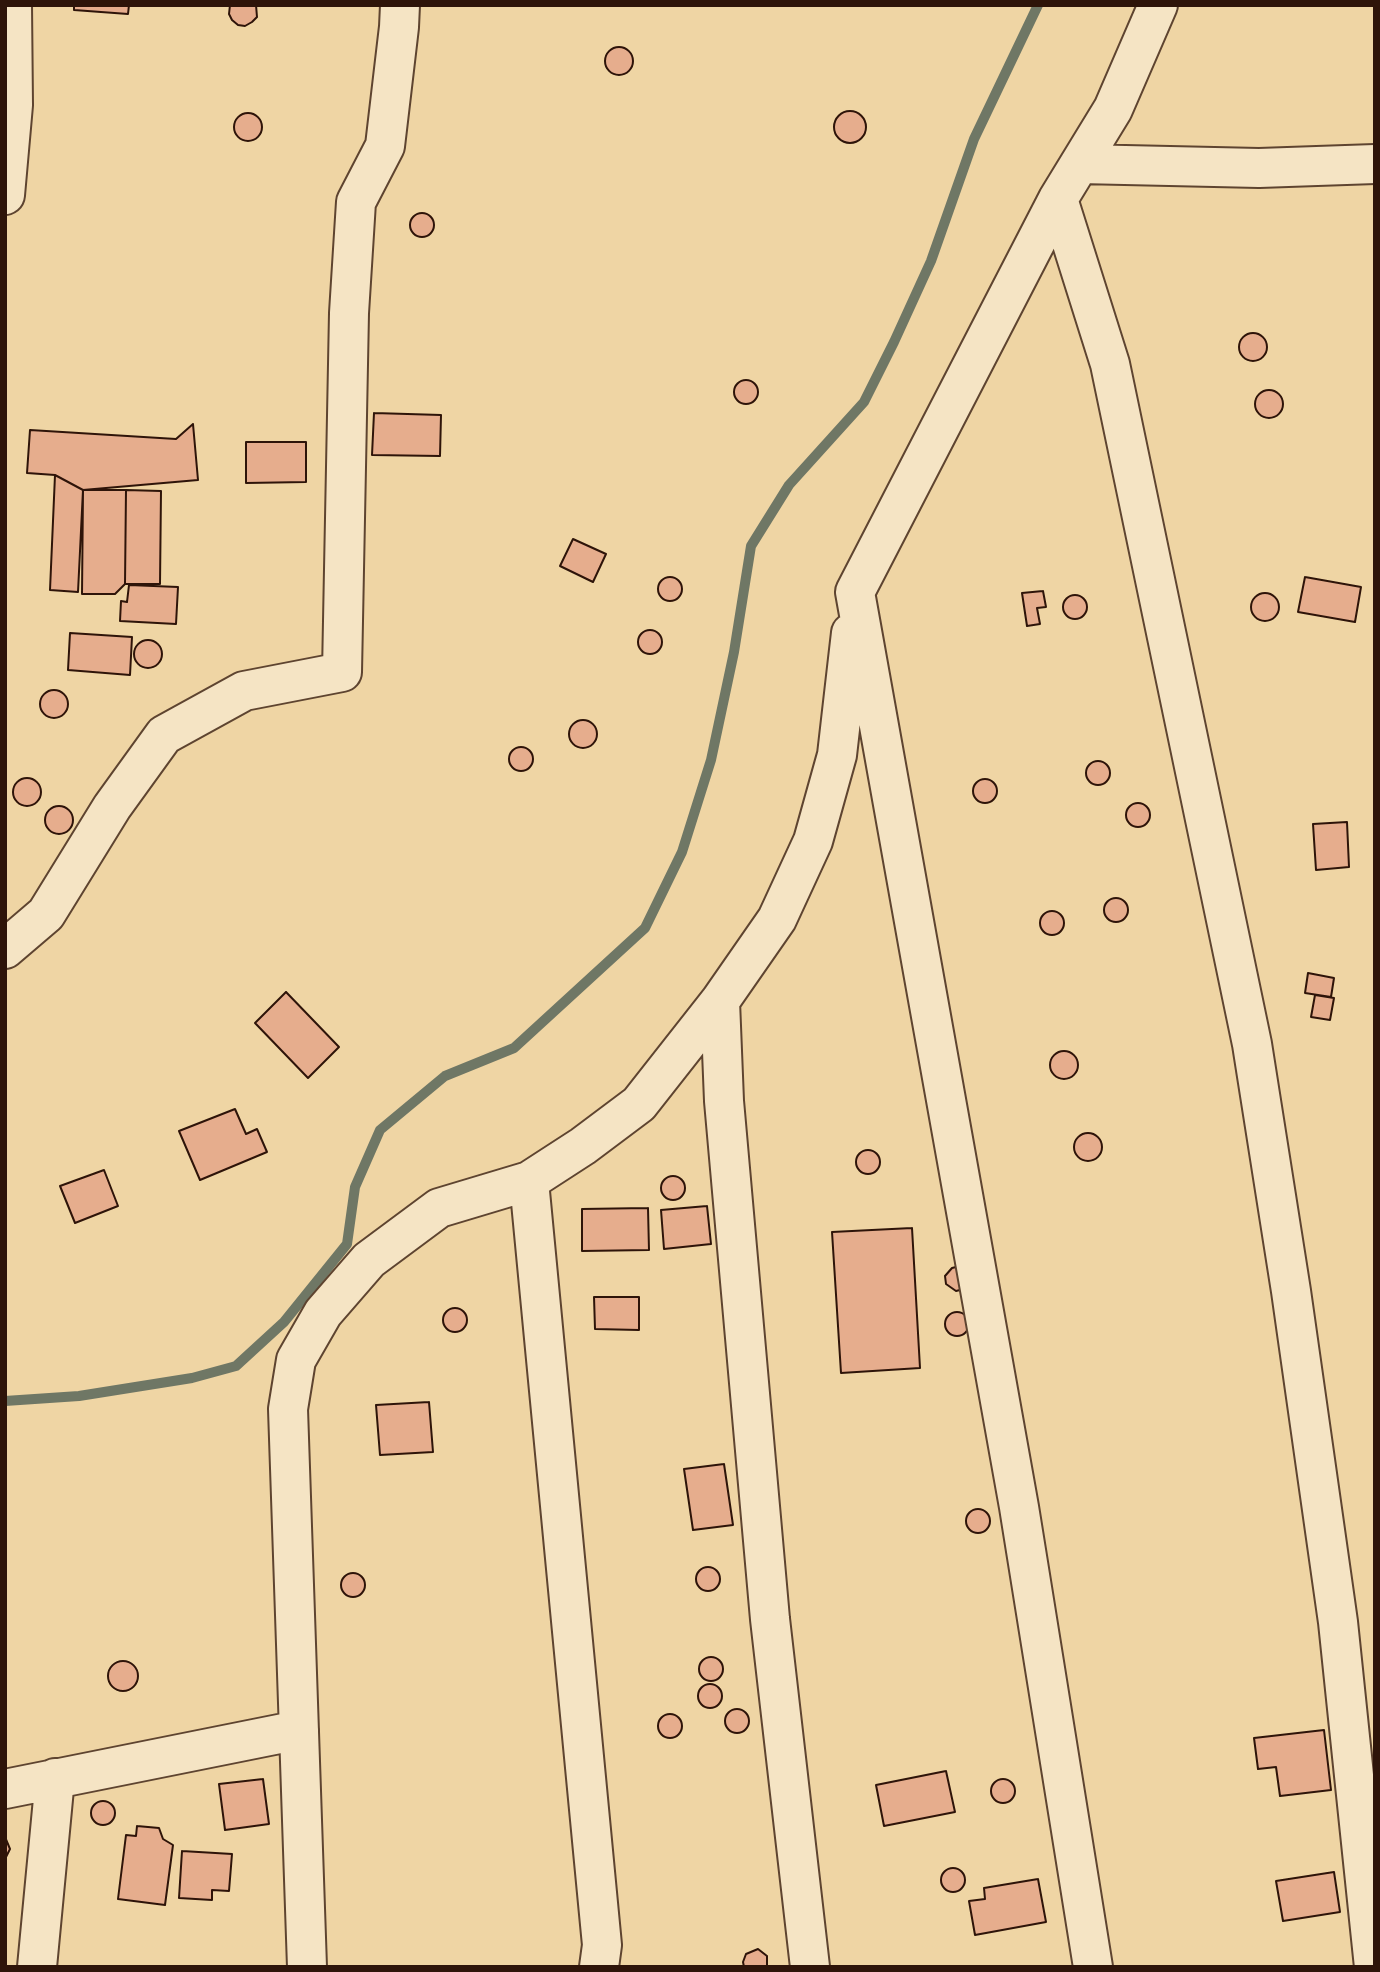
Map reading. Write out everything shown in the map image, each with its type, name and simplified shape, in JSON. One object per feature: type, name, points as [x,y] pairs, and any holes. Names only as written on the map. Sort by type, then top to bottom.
[{"type":"street","points":[[5,195],[13,106],[12,5]]},
{"type":"street","points":[[5,949],[46,914],[112,807],[164,735],[244,691],[342,672],[349,313],[356,202],[385,146],[400,5]]},
{"type":"street","points":[[307,1967],[288,1409],[296,1360],[323,1313],[369,1260],[439,1208],[529,1181],[583,1146],[639,1104],[720,1001],[777,919],[814,841],[837,755],[855,592],[1058,199],[1114,109],[1158,5]]},
{"type":"street","points":[[1080,164],[1259,168],[1375,164]]},
{"type":"street","points":[[1058,199],[1110,364],[1252,1044],[1293,1305],[1338,1622],[1374,1967]]},
{"type":"street","points":[[855,592],[1014,1480],[1093,1967]]},
{"type":"street","points":[[720,1001],[724,1101],[770,1619],[810,1967]]},
{"type":"street","points":[[529,1181],[602,1945],[599,1967]]},
{"type":"street","points":[[5,1789],[299,1730]]},
{"type":"street","points":[[37,1967],[55,1778]]},
{"type":"building","points":[[74,5],[129,5],[128,14],[74,10]]},
{"type":"building","points":[[230,5],[256,5],[257,17],[245,26],[238,25],[229,14]]},
{"type":"building","points":[[619,47],[629,51],[633,61],[629,71],[619,75],[609,71],[605,61],[609,51]]},
{"type":"building","points":[[850,111],[861,116],[866,127],[861,138],[850,143],[839,138],[834,127],[839,116]]},
{"type":"building","points":[[248,113],[258,117],[262,127],[258,137],[248,141],[238,137],[234,127],[238,117]]},
{"type":"building","points":[[422,213],[433,220],[434,225],[427,236],[422,237],[411,230],[410,225],[417,214]]},
{"type":"building","points":[[1253,333],[1263,337],[1267,347],[1263,357],[1253,361],[1243,357],[1239,347],[1243,337]]},
{"type":"building","points":[[746,380],[755,383],[758,392],[755,401],[746,404],[737,401],[734,392],[737,383]]},
{"type":"building","points":[[1269,390],[1279,394],[1283,404],[1279,414],[1269,418],[1259,414],[1255,404],[1259,394]]},
{"type":"building","points":[[374,413],[441,415],[440,456],[372,455]]},
{"type":"building","points":[[193,424],[198,480],[83,490],[55,475],[27,473],[30,430],[176,439]]},
{"type":"building","points":[[246,442],[306,442],[306,482],[246,483]]},
{"type":"building","points":[[55,475],[83,490],[78,592],[50,590]]},
{"type":"building","points":[[83,490],[126,490],[125,584],[115,594],[82,594]]},
{"type":"building","points":[[126,490],[161,491],[160,584],[125,584]]},
{"type":"building","points":[[573,539],[606,554],[593,582],[560,566]]},
{"type":"building","points":[[670,577],[679,580],[682,589],[679,598],[670,601],[661,598],[658,589],[661,580]]},
{"type":"building","points":[[1305,577],[1361,587],[1355,622],[1298,612]]},
{"type":"building","points":[[129,585],[178,587],[176,624],[120,621],[121,601],[127,602]]},
{"type":"building","points":[[1043,591],[1046,607],[1037,608],[1040,624],[1027,626],[1022,593]]},
{"type":"building","points":[[1265,593],[1275,597],[1279,607],[1275,617],[1265,621],[1255,617],[1251,607],[1255,597]]},
{"type":"building","points":[[1075,595],[1084,598],[1087,607],[1084,616],[1075,619],[1066,616],[1063,607],[1066,598]]},
{"type":"building","points":[[650,630],[659,633],[662,642],[659,651],[650,654],[641,651],[638,642],[641,633]]},
{"type":"building","points":[[70,633],[132,637],[130,675],[68,670]]},
{"type":"building","points":[[148,640],[158,644],[162,654],[158,664],[148,668],[138,664],[134,654],[138,644]]},
{"type":"building","points":[[54,690],[64,694],[68,704],[64,714],[54,718],[44,714],[40,704],[44,694]]},
{"type":"building","points":[[583,720],[593,724],[597,734],[593,744],[583,748],[573,744],[569,734],[573,724]]},
{"type":"building","points":[[521,747],[530,750],[533,759],[530,768],[521,771],[512,768],[509,759],[512,750]]},
{"type":"building","points":[[1098,761],[1107,764],[1110,773],[1107,782],[1098,785],[1089,782],[1086,773],[1089,764]]},
{"type":"building","points":[[27,778],[37,782],[41,792],[37,802],[27,806],[17,802],[13,792],[17,782]]},
{"type":"building","points":[[985,779],[994,782],[997,791],[994,800],[985,803],[976,800],[973,791],[976,782]]},
{"type":"building","points":[[1138,803],[1147,806],[1150,815],[1147,824],[1138,827],[1129,824],[1126,815],[1129,806]]},
{"type":"building","points":[[59,806],[69,810],[73,820],[69,830],[59,834],[49,830],[45,820],[49,810]]},
{"type":"building","points":[[1347,822],[1349,867],[1316,870],[1313,824]]},
{"type":"building","points":[[1116,898],[1125,901],[1128,910],[1125,919],[1116,922],[1107,919],[1104,910],[1107,901]]},
{"type":"building","points":[[1052,911],[1061,914],[1064,923],[1061,932],[1052,935],[1043,932],[1040,923],[1043,914]]},
{"type":"building","points":[[1308,973],[1334,978],[1331,997],[1305,993]]},
{"type":"building","points":[[286,992],[339,1047],[308,1078],[255,1023]]},
{"type":"building","points":[[1315,995],[1334,998],[1330,1020],[1311,1017]]},
{"type":"building","points":[[1064,1051],[1074,1055],[1078,1065],[1074,1075],[1064,1079],[1054,1075],[1050,1065],[1054,1055]]},
{"type":"building","points":[[235,1109],[246,1134],[257,1129],[267,1152],[200,1180],[179,1131]]},
{"type":"building","points":[[1088,1133],[1098,1137],[1102,1147],[1098,1157],[1088,1161],[1078,1157],[1074,1147],[1078,1137]]},
{"type":"building","points":[[868,1150],[879,1157],[880,1162],[873,1173],[868,1174],[857,1167],[856,1162],[863,1151]]},
{"type":"building","points":[[104,1170],[118,1206],[75,1223],[60,1186]]},
{"type":"building","points":[[673,1176],[684,1183],[685,1188],[678,1199],[673,1200],[662,1193],[661,1188],[668,1177]]},
{"type":"building","points":[[707,1206],[711,1244],[664,1249],[661,1210]]},
{"type":"building","points":[[648,1208],[649,1250],[582,1251],[582,1209]]},
{"type":"building","points":[[912,1228],[920,1368],[841,1373],[832,1232]]},
{"type":"building","points":[[960,1266],[964,1289],[956,1291],[946,1284],[945,1276],[952,1268]]},
{"type":"building","points":[[594,1297],[639,1297],[639,1330],[595,1329]]},
{"type":"building","points":[[455,1308],[466,1315],[467,1320],[460,1331],[455,1332],[444,1325],[443,1320],[450,1309]]},
{"type":"building","points":[[957,1312],[966,1315],[969,1324],[966,1333],[957,1336],[948,1333],[945,1324],[948,1315]]},
{"type":"building","points":[[429,1402],[433,1452],[380,1455],[376,1405]]},
{"type":"building","points":[[724,1464],[733,1525],[693,1530],[684,1469]]},
{"type":"building","points":[[978,1509],[987,1512],[990,1521],[987,1530],[978,1533],[969,1530],[966,1521],[969,1512]]},
{"type":"building","points":[[708,1567],[717,1570],[720,1579],[717,1588],[708,1591],[699,1588],[696,1579],[699,1570]]},
{"type":"building","points":[[353,1573],[364,1580],[365,1585],[358,1596],[353,1597],[342,1590],[341,1585],[348,1574]]},
{"type":"building","points":[[711,1657],[720,1660],[723,1669],[720,1678],[711,1681],[702,1678],[699,1669],[702,1660]]},
{"type":"building","points":[[123,1661],[129,1662],[137,1670],[137,1682],[129,1690],[123,1691],[117,1690],[109,1682],[108,1676],[109,1670],[117,1662]]},
{"type":"building","points":[[710,1684],[719,1687],[722,1696],[719,1705],[710,1708],[701,1705],[698,1696],[701,1687]]},
{"type":"building","points":[[737,1709],[746,1712],[749,1721],[746,1730],[737,1733],[728,1730],[725,1721],[728,1712]]},
{"type":"building","points":[[670,1714],[679,1717],[682,1726],[679,1735],[670,1738],[661,1735],[658,1726],[661,1717]]},
{"type":"building","points":[[1324,1730],[1331,1790],[1280,1796],[1276,1767],[1258,1769],[1254,1738]]},
{"type":"building","points":[[946,1771],[955,1812],[884,1826],[876,1785]]},
{"type":"building","points":[[263,1779],[269,1824],[225,1830],[219,1784]]},
{"type":"building","points":[[1003,1779],[1012,1782],[1015,1791],[1012,1800],[1003,1803],[994,1800],[991,1791],[994,1782]]},
{"type":"building","points":[[103,1801],[114,1808],[115,1813],[108,1824],[103,1825],[92,1818],[91,1813],[98,1802]]},
{"type":"building","points":[[137,1826],[159,1828],[163,1839],[173,1845],[165,1905],[118,1899],[126,1835],[136,1836]]},
{"type":"building","points":[[5,1837],[10,1849],[5,1859]]},
{"type":"building","points":[[182,1851],[232,1854],[229,1891],[212,1890],[212,1900],[179,1898]]},
{"type":"building","points":[[953,1868],[962,1871],[965,1880],[962,1889],[953,1892],[944,1889],[941,1880],[944,1871]]},
{"type":"building","points":[[1334,1872],[1340,1912],[1283,1921],[1276,1881]]},
{"type":"building","points":[[1038,1879],[1046,1922],[975,1935],[969,1901],[985,1899],[984,1888]]},
{"type":"building","points":[[758,1949],[767,1956],[767,1967],[744,1967],[746,1954]]},
{"type":"waterway","points":[[5,1401],[79,1396],[192,1378],[236,1366],[284,1322],[347,1244],[355,1187],[380,1130],[445,1076],[514,1048],[645,928],[682,852],[711,760],[734,652],[751,546],[789,485],[864,402],[931,261],[974,139],[1038,5]]}]
